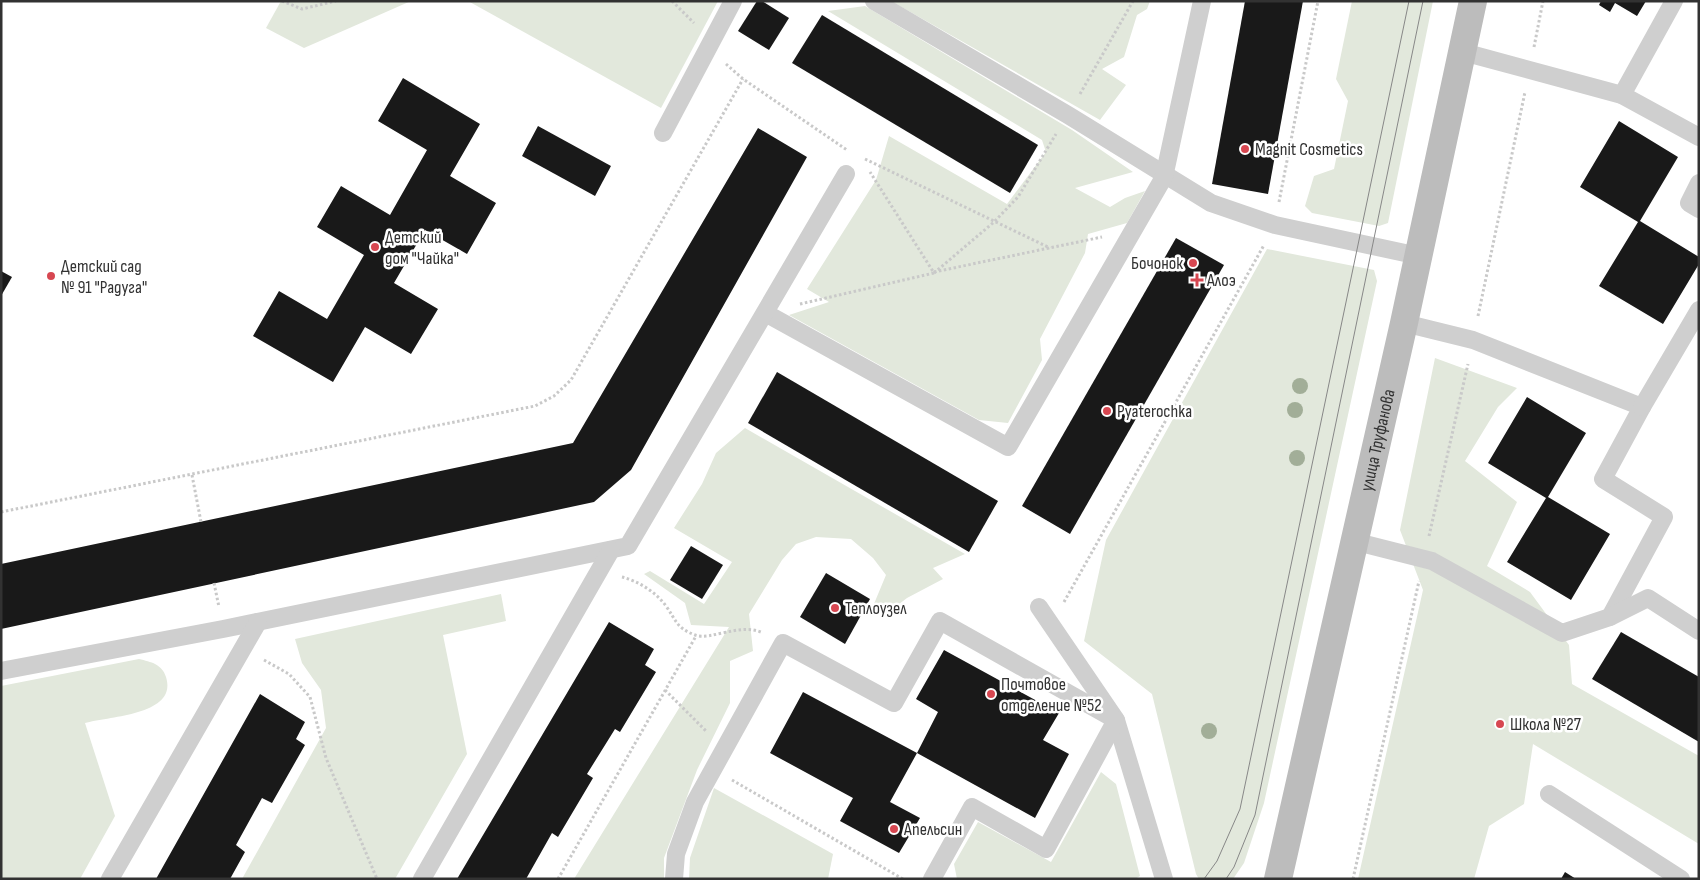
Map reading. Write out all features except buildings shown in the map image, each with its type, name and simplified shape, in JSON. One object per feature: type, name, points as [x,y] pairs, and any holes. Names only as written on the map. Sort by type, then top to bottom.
[{"type":"street","name":"улица Труфанова","points":[[1278,879],[1419,256],[1473,1]]},
{"type":"lane","points":[[664,133],[733,1]]},
{"type":"lane","points":[[874,1],[1068,115],[1164,177],[1211,203],[1275,225],[1419,256]]},
{"type":"lane","points":[[765,312],[1008,448],[1164,177],[1202,1]]},
{"type":"lane","points":[[1622,95],[1674,1]]},
{"type":"lane","points":[[1463,52],[1622,95],[1699,137]]},
{"type":"lane","points":[[1,671],[258,622],[628,546],[846,174]]},
{"type":"lane","points":[[1699,183],[1689,203],[1699,209]]},
{"type":"lane","points":[[1610,617],[1664,517],[1603,479],[1642,407],[1699,310]]},
{"type":"lane","points":[[1404,323],[1473,340],[1642,407]]},
{"type":"lane","points":[[1353,541],[1432,561],[1562,633],[1610,617],[1648,598],[1699,630]]},
{"type":"lane","points":[[422,879],[611,550]]},
{"type":"lane","points":[[1039,607],[1116,720],[1164,879]]},
{"type":"lane","points":[[674,879],[679,846],[695,802],[783,642],[894,703],[940,621],[1116,720]]},
{"type":"lane","points":[[110,879],[258,622]]},
{"type":"lane","points":[[932,879],[972,807],[1046,849],[1116,720]]},
{"type":"lane","points":[[1549,794],[1680,879]]},
{"type":"path","points":[[282,1],[302,9],[336,1]]},
{"type":"path","points":[[672,1],[710,45],[743,79],[858,156],[1050,248]]},
{"type":"path","points":[[934,273],[994,222],[1018,197],[1068,115],[1133,1]]},
{"type":"path","points":[[1051,625],[1275,225],[1318,1]]},
{"type":"path","points":[[1353,879],[1473,340],[1544,1]]},
{"type":"path","points":[[1,512],[535,406],[554,396],[571,380],[743,79]]},
{"type":"path","points":[[846,174],[858,156]]},
{"type":"path","points":[[858,156],[876,180],[934,273]]},
{"type":"path","points":[[765,312],[1133,230]]},
{"type":"path","points":[[192,474],[201,522]]},
{"type":"path","points":[[596,576],[612,574],[630,579],[647,588],[666,606],[675,624],[696,636],[754,628],[783,642]]},
{"type":"path","points":[[558,879],[696,636]]},
{"type":"path","points":[[243,648],[289,674],[310,697],[326,758],[377,879]]},
{"type":"path","points":[[665,690],[724,748]]},
{"type":"path","points":[[712,769],[903,879]]},
{"type":"shaded area","points":[[281,1],[411,1],[304,48],[266,28]]},
{"type":"shaded area","points":[[468,1],[718,1],[661,108]]},
{"type":"shaded area","points":[[891,1],[1150,1],[1147,9],[1137,15],[1124,57],[1102,69],[1126,85],[1100,120]]},
{"type":"shaded area","points":[[1352,1],[1433,1],[1388,223],[1379,226],[1312,213],[1305,206],[1314,176],[1334,169],[1348,101],[1336,79]]},
{"type":"shaded area","points":[[865,6],[1072,130],[1133,172],[1075,188],[1110,207],[1125,198],[1145,191],[1127,223],[1088,234],[1085,253],[1040,339],[1042,360],[1008,423],[979,420],[789,315],[829,302],[807,289],[876,180],[889,136],[1007,204],[1046,152],[1042,140],[828,11]]},
{"type":"shaded area","points":[[1267,249],[1374,270],[1377,281],[1264,803],[1244,863],[1233,879],[1199,879],[1196,874],[1152,694],[1084,641],[1106,540]]},
{"type":"shaded area","points":[[1435,358],[1517,388],[1498,407],[1465,461],[1517,502],[1487,566],[1530,592],[1569,645],[1572,684],[1699,756],[1699,844],[1533,744],[1524,804],[1489,826],[1474,879],[1358,879],[1423,590],[1400,530]]},
{"type":"shaded area","points":[[745,428],[965,554],[933,568],[943,579],[907,598],[886,614],[871,611],[886,575],[873,558],[851,539],[816,537],[796,544],[782,560],[749,614],[753,651],[730,661],[730,703],[697,770],[664,858],[664,879],[574,879],[729,627],[691,625],[685,603],[644,574],[650,571],[704,604],[732,562],[674,528],[702,484],[716,453]]},
{"type":"shaded area","points":[[501,594],[506,621],[443,635],[467,754],[395,879],[242,879],[326,728],[321,690],[302,663],[295,639]]},
{"type":"shaded area","points":[[139,659],[155,664],[162,669],[166,677],[167,690],[162,699],[139,712],[85,723],[115,816],[80,879],[1,879],[1,686]]},
{"type":"shaded area","points":[[1101,772],[1116,784],[1140,876],[1135,879],[957,879],[954,864],[978,822],[1051,862]]},
{"type":"shaded area","points":[[714,788],[833,854],[828,879],[689,879],[690,858]]},
{"type":"tram line","points":[[1204,879],[1217,861],[1240,809],[1409,1]]},
{"type":"tram line","points":[[1226,879],[1234,867],[1255,815],[1423,1]]},
{"type":"place","name":"Magnit Cosmetics","points":[[1245,149]]},
{"type":"place","name":"Детский дом \"Чайка\"","points":[[375,247]]},
{"type":"place","name":"Бочонок","points":[[1193,263]]},
{"type":"place","name":"Детский сад № 91 \"Радуга\"","points":[[51,276]]},
{"type":"place","name":"Алоэ","points":[[1197,280]]},
{"type":"place","name":"Pyaterochka","points":[[1107,411]]},
{"type":"place","name":"Теплоузел","points":[[835,608]]},
{"type":"place","name":"Почтовое отделение №52","points":[[991,694]]},
{"type":"place","name":"Школа №27","points":[[1500,724]]},
{"type":"place","name":"Апельсин","points":[[894,829]]}]
